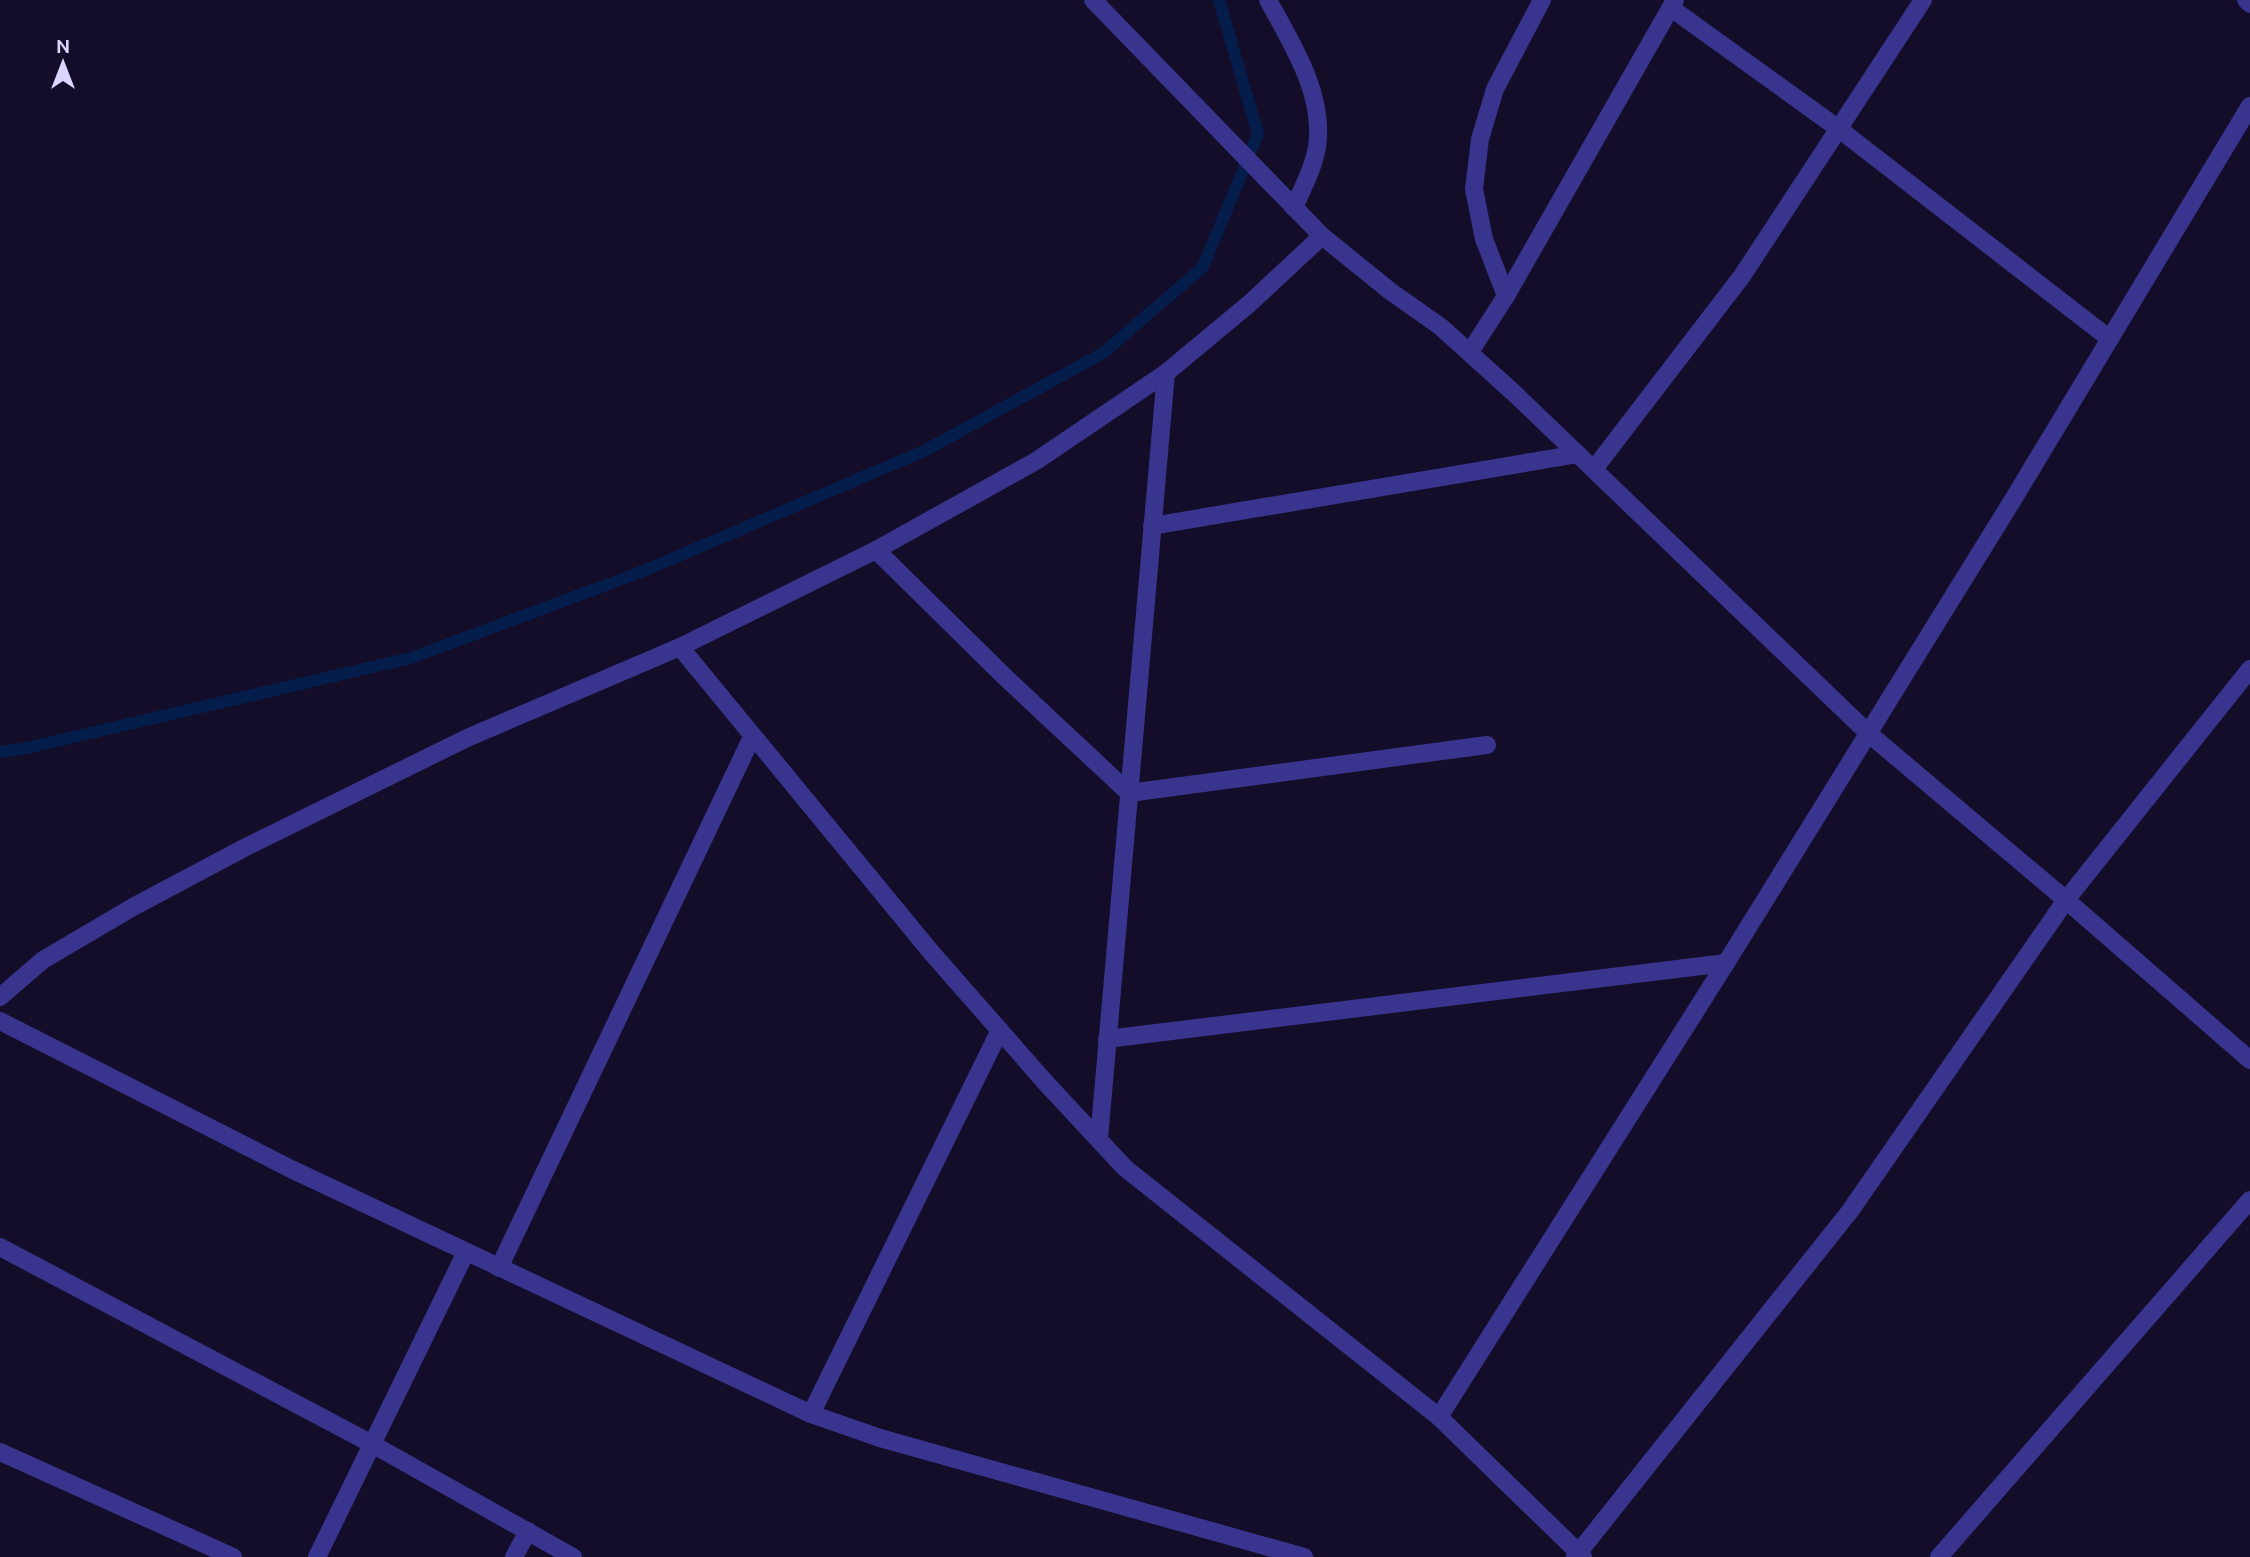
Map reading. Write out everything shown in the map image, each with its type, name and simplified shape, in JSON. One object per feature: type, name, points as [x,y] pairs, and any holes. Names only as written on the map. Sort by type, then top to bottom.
[{"type":"street","points":[[1093,0],[1322,236],[1470,352],[1868,733],[2250,1060]]},
{"type":"street","points":[[1268,0],[1308,81],[1317,107],[1317,150],[1294,208]]},
{"type":"street","points":[[1506,296],[1484,239],[1474,189],[1480,139],[1495,89],[1542,0]]},
{"type":"street","points":[[1594,469],[1742,275],[1923,0]]},
{"type":"street","points":[[2246,0],[2250,4]]},
{"type":"street","points":[[1470,352],[1506,296],[1673,4],[2110,339]]},
{"type":"street","points":[[1439,1417],[1726,963],[2014,498],[2250,106]]},
{"type":"street","points":[[0,998],[43,960],[133,906],[244,848],[467,738],[680,647],[876,550],[1036,461],[1166,373],[1249,304],[1322,236]]},
{"type":"street","points":[[1098,1139],[1166,373]]},
{"type":"street","points":[[1152,526],[1578,454]]},
{"type":"street","points":[[876,550],[1006,678],[1129,793]]},
{"type":"street","points":[[680,647],[931,952],[1125,1168],[1439,1417],[1578,1556],[1850,1211],[2066,900],[2250,669]]},
{"type":"street","points":[[499,1268],[752,737]]},
{"type":"street","points":[[1129,793],[1487,745]]},
{"type":"street","points":[[1107,1039],[1726,963]]},
{"type":"street","points":[[0,1021],[291,1169],[811,1415],[880,1438],[1304,1557]]},
{"type":"street","points":[[811,1415],[1000,1030]]},
{"type":"street","points":[[1939,1557],[2250,1200]]},
{"type":"street","points":[[0,1247],[372,1444],[573,1557]]},
{"type":"street","points":[[317,1557],[466,1252]]},
{"type":"street","points":[[0,1452],[233,1557]]},
{"type":"street","points":[[514,1557],[528,1531]]},
{"type":"waterway","points":[[0,752],[411,658],[641,572],[924,451],[1103,353],[1203,267],[1258,134],[1219,0]]}]
